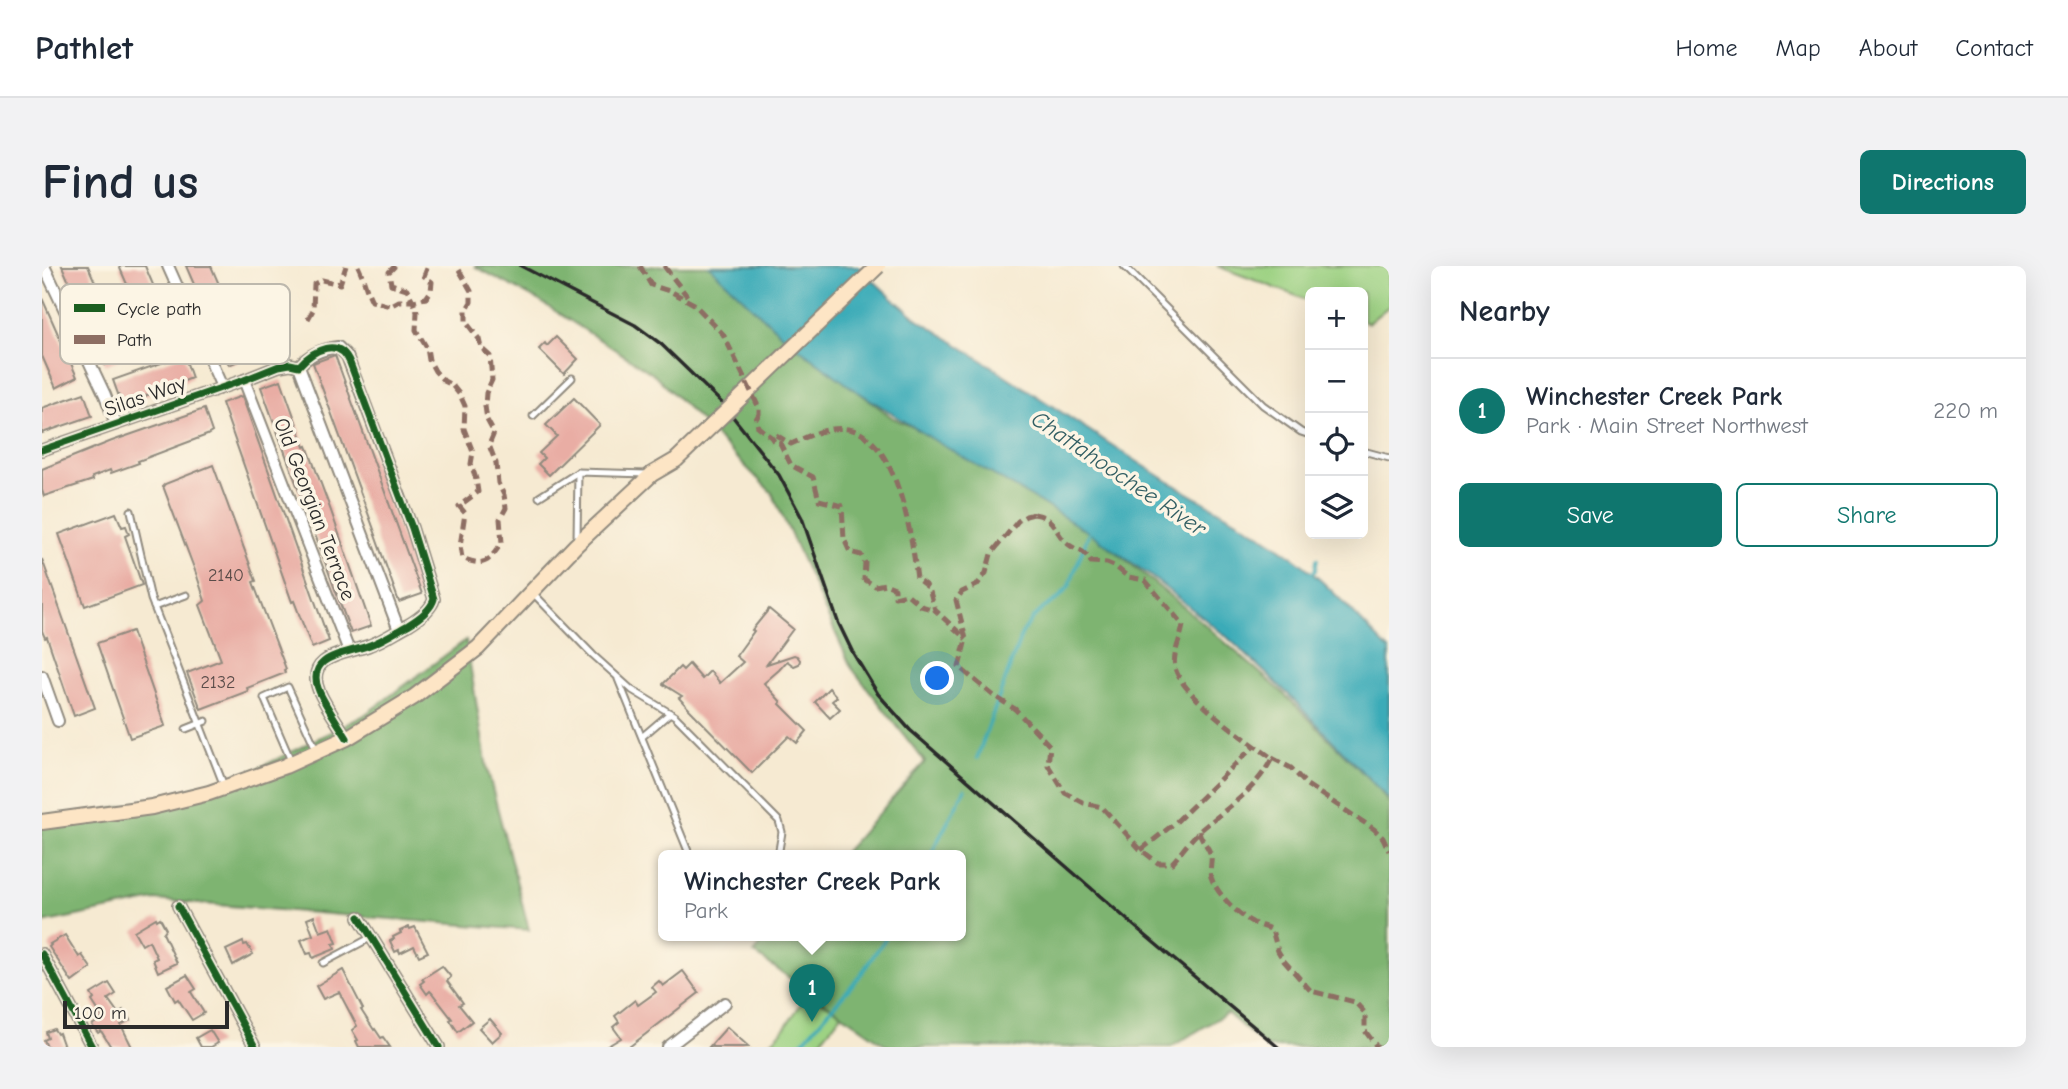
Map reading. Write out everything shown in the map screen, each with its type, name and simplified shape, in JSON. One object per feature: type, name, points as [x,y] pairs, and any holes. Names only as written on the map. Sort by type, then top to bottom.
[{"type":"main road","points":[[42,822],[152,807],[225,788],[292,763],[347,738],[414,697],[478,648],[576,545],[652,474],[676,460],[878,266]]},
{"type":"street","points":[[44,266],[60,300]]},
{"type":"street","points":[[167,266],[175,284]]},
{"type":"street","points":[[347,738],[318,690],[316,676],[322,662],[337,653],[358,650],[384,640],[416,621],[432,605],[434,599],[412,528],[350,363],[341,349],[333,348],[314,353],[305,358],[299,366],[399,630]]},
{"type":"street","points":[[90,364],[116,424]]},
{"type":"street","points":[[212,364],[222,387]]},
{"type":"street","name":"Silas Way","points":[[42,450],[278,366],[299,366]]},
{"type":"street","name":"Old Georgian Terrace","points":[[244,380],[349,651]]},
{"type":"street","points":[[42,676],[58,721]]},
{"type":"street","points":[[178,906],[255,1047]]},
{"type":"street","points":[[359,917],[439,1047]]},
{"type":"street","points":[[42,954],[92,1047]]},
{"type":"street","points":[[668,1047],[725,1003]]},
{"type":"lane","points":[[1124,266],[1263,405],[1305,433]]},
{"type":"lane","points":[[534,416],[572,379]]},
{"type":"lane","points":[[1368,452],[1389,458]]},
{"type":"lane","points":[[539,497],[578,472],[652,474]]},
{"type":"lane","points":[[576,545],[578,472]]},
{"type":"lane","points":[[131,512],[155,607],[225,788]]},
{"type":"lane","points":[[531,592],[632,690],[670,713],[779,821],[782,832],[779,850]]},
{"type":"lane","points":[[155,607],[186,595]]},
{"type":"lane","points":[[617,676],[688,850]]},
{"type":"lane","points":[[292,763],[264,698],[288,687],[317,752]]},
{"type":"lane","points":[[643,736],[670,713]]},
{"type":"lane","points":[[186,729],[206,721]]},
{"type":"lane","points":[[323,963],[372,937]]},
{"type":"green space","points":[[474,266],[724,266],[782,334],[893,418],[1029,481],[1202,622],[1282,692],[1377,787],[1389,803],[1389,1047],[1266,1047],[1227,1013],[1171,1047],[889,1047],[754,953],[765,941],[966,941],[966,850],[846,850],[925,762],[851,667],[772,493],[656,376],[538,300]]},
{"type":"green space","points":[[1217,266],[1389,266],[1389,306],[1368,323],[1368,287],[1305,287],[1305,299]]},
{"type":"green space","points":[[466,640],[487,768],[529,930],[155,900],[42,923],[42,822],[219,788],[363,716]]},
{"type":"green space","points":[[808,994],[842,1014],[815,1047],[766,1047],[783,1030]]},
{"type":"water","name":"Chattahoochee River","points":[[709,266],[858,266],[918,319],[1163,478],[1279,547],[1307,568],[1389,650],[1389,800],[1288,694],[1227,637],[1149,575],[1094,536],[852,388],[785,338]]},
{"type":"building","points":[[62,266],[88,266],[96,284],[70,284]]},
{"type":"building","points":[[119,266],[145,266],[153,284],[127,284]]},
{"type":"building","points":[[186,266],[211,266],[219,284],[194,284]]},
{"type":"building","points":[[42,298],[60,339],[60,364],[71,364],[77,377],[56,388],[42,356]]},
{"type":"building","points":[[556,337],[578,359],[564,374],[539,349],[545,343],[547,346]]},
{"type":"building","points":[[335,355],[422,594],[399,602],[313,363]]},
{"type":"building","points":[[158,364],[187,364],[192,378],[122,405],[113,380]]},
{"type":"building","points":[[281,380],[371,626],[351,633],[261,387]]},
{"type":"building","points":[[84,393],[92,416],[42,433],[42,408]]},
{"type":"building","points":[[242,396],[329,641],[312,648],[294,601],[292,602],[222,403]]},
{"type":"building","points":[[574,398],[600,425],[549,475],[538,464],[544,458],[539,453],[557,436],[546,425]]},
{"type":"building","points":[[204,409],[212,432],[207,435],[138,461],[139,463],[111,473],[110,470],[92,477],[93,480],[44,496],[42,469]]},
{"type":"building","points":[[213,465],[286,669],[285,673],[247,688],[248,691],[201,709],[187,673],[221,660],[200,605],[205,601],[197,576],[163,486]]},
{"type":"building","points":[[116,513],[122,527],[126,526],[129,534],[125,536],[142,585],[85,606],[59,534]]},
{"type":"building","points":[[42,559],[95,708],[74,716],[47,637],[45,638],[42,631]]},
{"type":"building","points":[[769,609],[793,629],[767,664],[794,655],[800,660],[799,664],[794,666],[787,661],[764,683],[807,731],[797,743],[789,736],[752,773],[679,698],[682,696],[663,684],[680,667],[683,670],[689,664],[702,679],[710,671],[720,683],[743,662],[736,656]]},
{"type":"building","points":[[132,631],[165,726],[130,738],[97,643]]},
{"type":"building","points":[[829,688],[837,697],[832,701],[840,709],[830,718],[815,702]]},
{"type":"building","points":[[314,916],[320,932],[331,928],[337,943],[333,944],[335,949],[313,958],[311,953],[307,954],[301,940],[313,935],[307,919]]},
{"type":"building","points":[[160,918],[166,929],[163,933],[177,963],[158,972],[153,960],[157,958],[149,941],[142,945],[134,931]]},
{"type":"building","points":[[415,927],[428,952],[419,956],[414,946],[400,953],[399,950],[395,952],[390,941],[401,933],[400,931]]},
{"type":"building","points":[[65,935],[79,957],[82,955],[91,968],[72,982],[49,947]]},
{"type":"building","points":[[243,942],[253,954],[233,965],[226,950]]},
{"type":"building","points":[[442,966],[451,977],[447,981],[463,1003],[459,1005],[472,1021],[458,1032],[450,1020],[452,1019],[432,993],[430,991],[427,994],[420,984],[424,981],[422,979]]},
{"type":"building","points":[[343,970],[363,1009],[361,1010],[374,1030],[390,1047],[359,1047],[352,1030],[357,1026],[339,992],[323,999],[316,986]]},
{"type":"building","points":[[683,971],[699,993],[629,1047],[606,1047],[621,1038],[613,1027],[619,1022],[615,1016],[635,1000],[638,1005],[656,992],[652,987],[659,981],[663,986]]},
{"type":"building","points":[[187,975],[196,989],[191,992],[204,1013],[192,1020],[178,999],[175,1001],[167,986]]},
{"type":"building","points":[[109,983],[116,994],[108,999],[118,1013],[123,1010],[130,1020],[121,1025],[132,1047],[111,1047],[101,1031],[98,1033],[92,1025],[103,1018],[92,1001],[94,999],[91,994]]},
{"type":"building","points":[[490,1019],[502,1033],[492,1042],[479,1028]]},
{"type":"building","points":[[727,1027],[749,1047],[709,1047]]},
{"type":"building","points":[[54,1029],[59,1033],[64,1047],[47,1047],[44,1040],[48,1038],[46,1032]]},
{"type":"building","points":[[210,1030],[218,1043],[211,1047],[201,1047],[196,1038]]},
{"type":"waterway","points":[[977,758],[1022,633],[1032,619],[1058,599],[1069,586],[1089,533]]},
{"type":"waterway","points":[[1309,574],[1315,571],[1317,559]]},
{"type":"waterway","points":[[933,850],[965,789]]},
{"type":"waterway","points":[[798,1047],[859,977],[884,941]]},
{"type":"railway","points":[[521,266],[635,325],[661,344],[722,403],[779,475],[802,518],[838,622],[878,694],[910,730],[1278,1047]]},
{"type":"marked path","points":[[308,319],[313,310],[314,284],[322,280],[340,284],[346,266]]},
{"type":"marked path","points":[[358,266],[372,301],[390,306],[399,301],[413,301],[417,312],[416,330],[427,348],[429,360],[435,371],[460,395],[465,406],[464,429],[473,452],[471,464],[478,492],[459,506],[465,513],[460,546],[462,558],[482,562],[490,558],[502,543],[500,519],[506,508],[489,445],[494,433],[487,420],[485,406],[486,393],[492,380],[490,356],[481,348],[479,339],[466,322],[471,291],[457,266]]},
{"type":"marked path","points":[[395,266],[389,272],[391,284],[407,289],[413,301],[426,298],[431,291],[432,282],[424,276],[428,266]]},
{"type":"marked path","points":[[640,266],[651,285],[694,304],[723,334],[759,408],[756,419],[758,427],[775,443],[780,443],[791,465],[813,477],[819,500],[842,506],[844,539],[850,552],[861,555],[865,563],[864,579],[875,586],[885,584],[895,588],[895,597],[907,594],[921,606],[935,610]]},
{"type":"marked path","points":[[664,266],[687,296]]},
{"type":"marked path","points":[[776,435],[791,444],[825,430],[848,429],[865,436],[879,450],[899,492],[911,539],[917,579],[929,588],[935,610],[966,639]]},
{"type":"marked path","points":[[1034,514],[1047,518],[1063,540],[1083,552],[1091,562],[1107,563],[1128,577],[1145,580],[1183,625],[1174,663],[1180,679],[1217,717],[1272,758],[1250,789],[1198,833],[1172,863],[1158,863],[1140,849],[1102,807],[1084,803],[1065,793],[1048,765],[1050,746],[1015,709],[994,696],[959,667],[966,639],[956,600],[962,592],[977,585],[986,573],[991,554],[1018,521],[1034,514]]},
{"type":"marked path","points":[[1141,850],[1175,823],[1254,746]]},
{"type":"marked path","points":[[1272,758],[1291,768],[1307,785],[1374,829],[1383,838],[1389,851]]},
{"type":"marked path","points":[[1199,831],[1211,856],[1211,877],[1223,897],[1246,918],[1272,930],[1284,961],[1311,991],[1355,1002],[1365,1013],[1365,1031],[1377,1047]]},
{"type":"cycle path","points":[[42,450],[279,366],[299,366],[311,355],[326,348],[339,350],[345,355],[412,528],[434,599],[427,610],[408,625],[375,643],[331,657],[318,669],[316,679],[319,691],[347,738]]},
{"type":"cycle path","points":[[178,906],[255,1047]]},
{"type":"cycle path","points":[[359,917],[439,1047]]},
{"type":"cycle path","points":[[42,954],[92,1047]]},
{"type":"place","name":"Winchester Creek Park","points":[[812,1022]]}]
